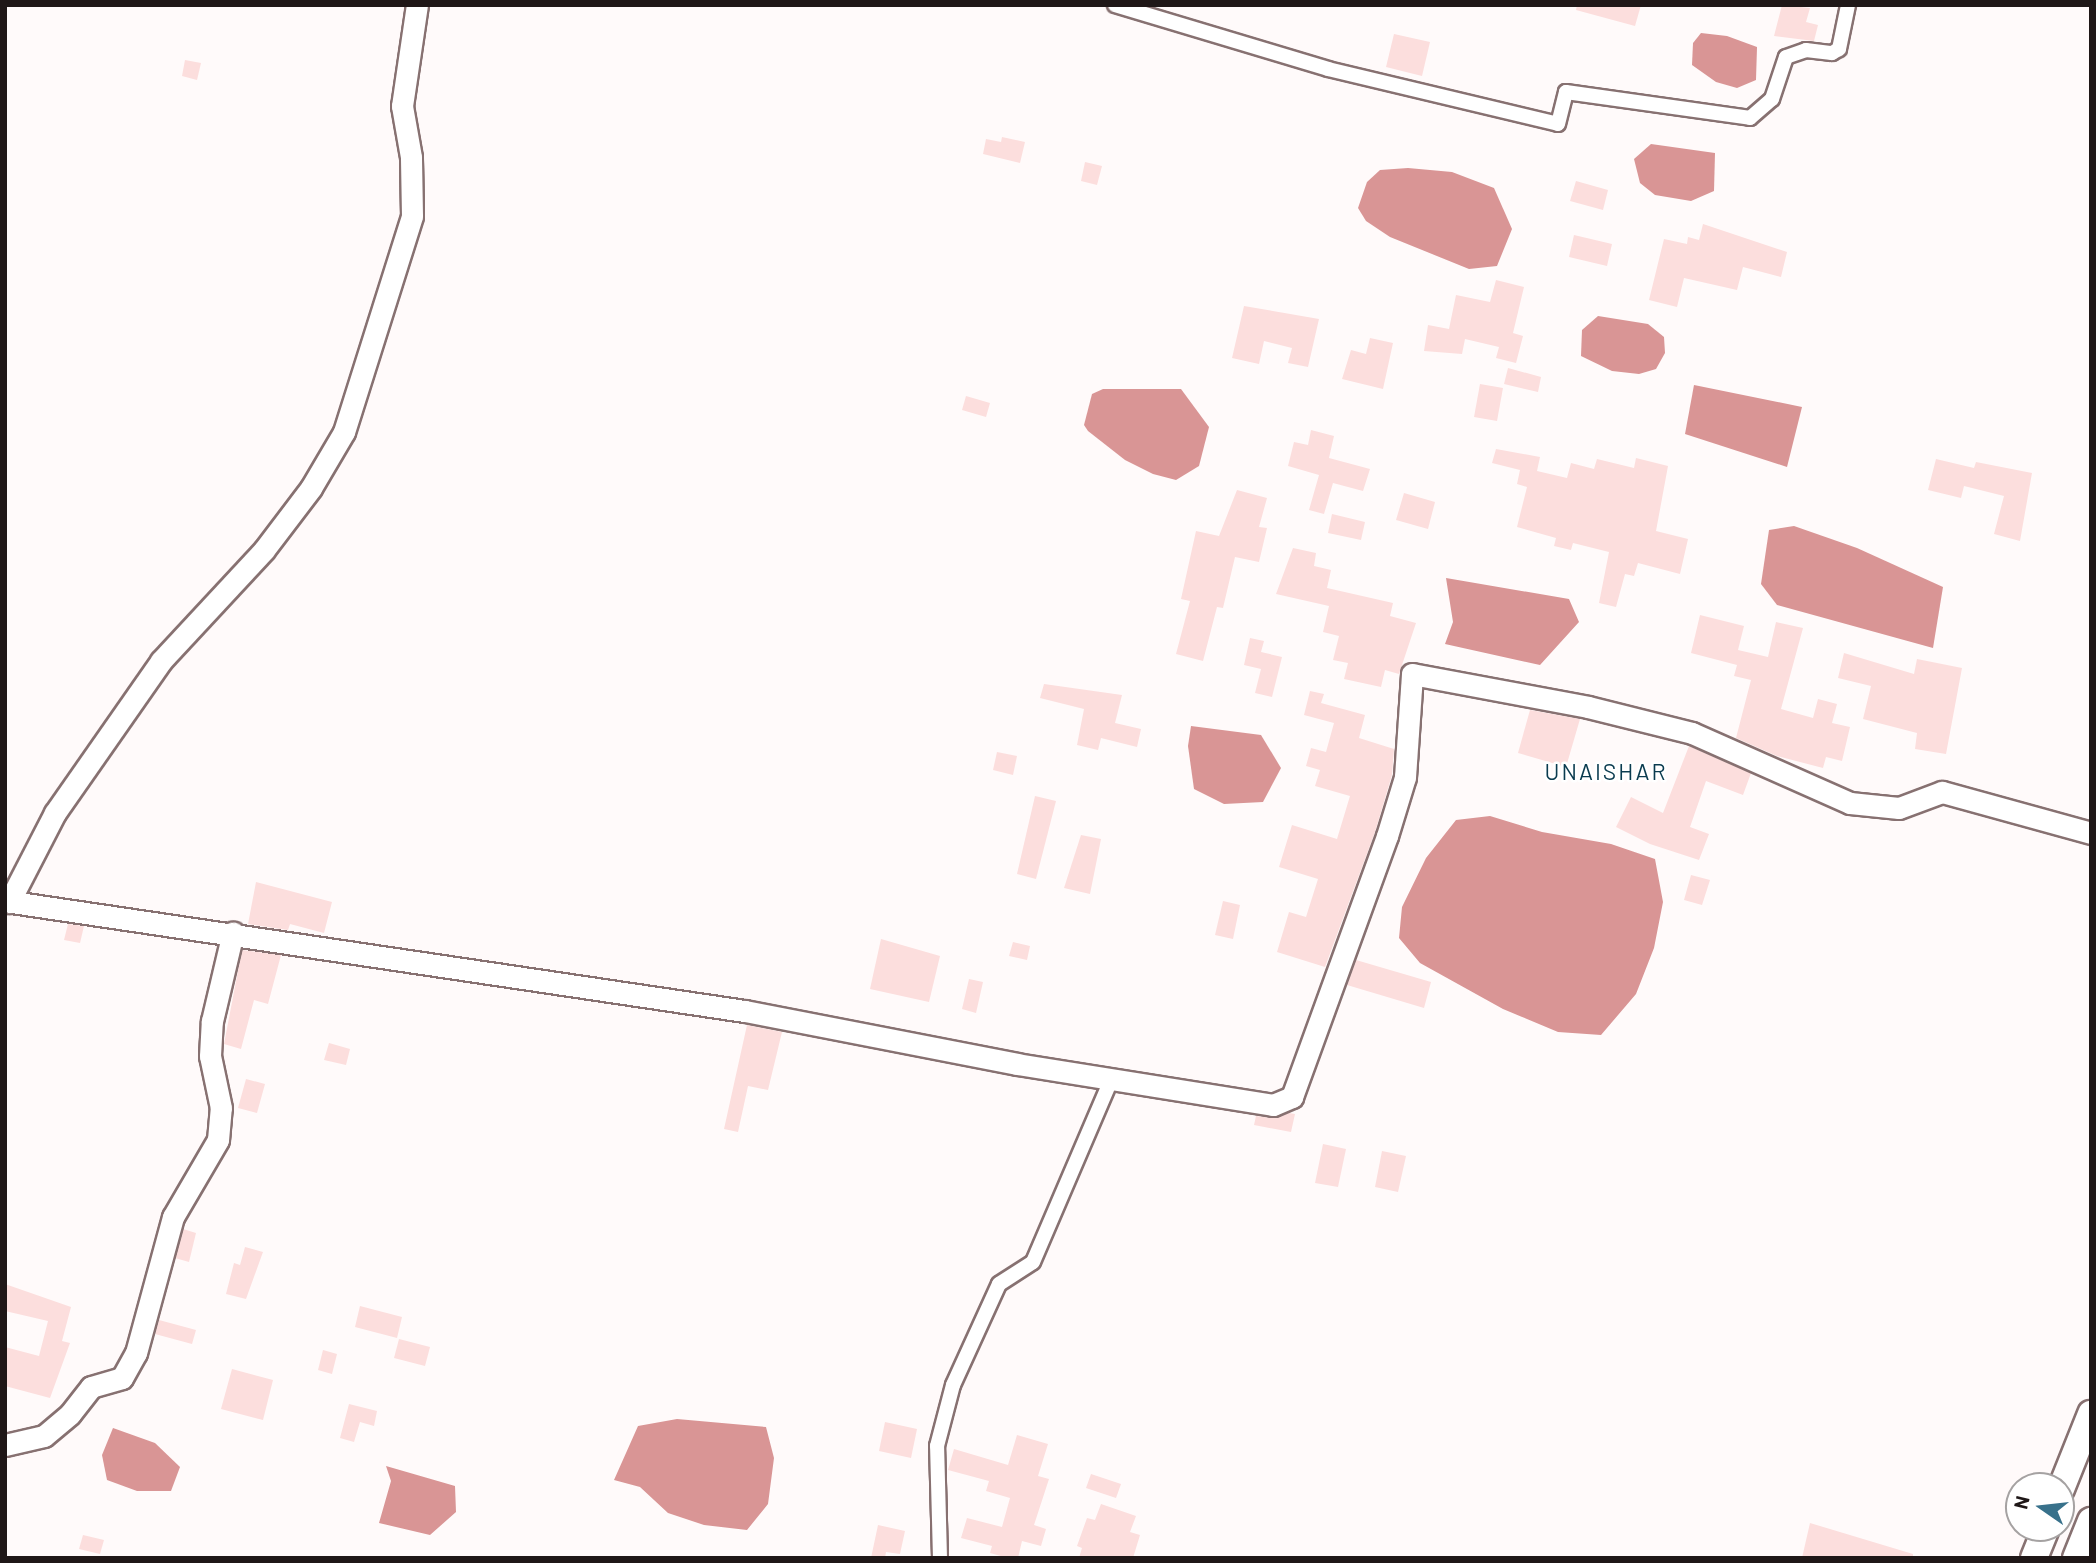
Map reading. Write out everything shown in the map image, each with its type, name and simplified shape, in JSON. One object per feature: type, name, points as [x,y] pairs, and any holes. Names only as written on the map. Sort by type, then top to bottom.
[{"type":"highway","points":[[2068,1472],[2091,1414]]},
{"type":"highway","points":[[2076,1558],[2091,1521]]},
{"type":"street","points":[[417,5],[402,106],[411,157],[412,216],[344,432],[311,488],[264,550],[161,661],[55,813],[7,901],[233,932],[746,1011],[1244,1104],[1273,1105],[1292,1097],[1405,777],[1412,674],[1588,707],[1692,733],[1850,803],[1899,808],[1942,792],[2091,832]]},
{"type":"street","points":[[1115,5],[1328,69],[1558,124],[1566,92],[1750,118],[1772,99],[1786,57],[1806,50],[1832,53],[1839,49],[1848,5]]},
{"type":"street","points":[[5,1445],[44,1436],[70,1414],[91,1387],[122,1378],[136,1353],[173,1217],[218,1140],[221,1108],[211,1056],[212,1021],[233,932]]},
{"type":"street","points":[[940,1558],[937,1446],[953,1385],[999,1284],[1033,1262],[1111,1080]]},
{"type":"shaded area","points":[[1701,33],[1727,36],[1757,47],[1756,80],[1737,88],[1716,82],[1692,65],[1693,43]]},
{"type":"shaded area","points":[[1651,144],[1715,153],[1714,191],[1691,201],[1655,195],[1640,183],[1634,159]]},
{"type":"shaded area","points":[[1408,168],[1452,172],[1494,188],[1512,229],[1497,266],[1469,269],[1390,237],[1366,221],[1358,208],[1367,182],[1380,170]]},
{"type":"shaded area","points":[[1598,316],[1648,324],[1664,337],[1665,353],[1656,369],[1639,374],[1612,371],[1581,356],[1582,330]]},
{"type":"shaded area","points":[[1694,385],[1802,407],[1787,467],[1685,434]]},
{"type":"shaded area","points":[[1103,389],[1181,389],[1209,427],[1199,466],[1176,480],[1153,474],[1125,460],[1088,431],[1084,425],[1092,394]]},
{"type":"shaded area","points":[[1794,526],[1857,548],[1943,587],[1933,648],[1777,605],[1761,584],[1769,530]]},
{"type":"shaded area","points":[[1446,578],[1569,599],[1579,622],[1540,665],[1445,644],[1453,622]]},
{"type":"shaded area","points":[[1191,726],[1261,735],[1281,768],[1263,802],[1224,804],[1194,789],[1188,746]]},
{"type":"shaded area","points":[[1490,816],[1542,832],[1611,844],[1655,859],[1663,902],[1654,948],[1636,994],[1601,1035],[1558,1032],[1503,1009],[1420,963],[1399,938],[1402,907],[1426,858],[1456,820]]},
{"type":"shaded area","points":[[677,1419],[766,1427],[774,1458],[768,1504],[747,1530],[704,1525],[668,1513],[640,1487],[614,1480],[638,1426]]},
{"type":"shaded area","points":[[113,1428],[155,1443],[180,1467],[171,1491],[137,1491],[107,1480],[102,1455]]},
{"type":"shaded area","points":[[386,1466],[455,1486],[456,1512],[430,1535],[379,1523],[391,1481]]},
{"type":"building","points":[[1577,5],[1641,5],[1635,26],[1576,10]]},
{"type":"building","points":[[1782,5],[1810,8],[1806,22],[1818,25],[1814,41],[1774,36]]},
{"type":"building","points":[[1394,34],[1430,42],[1422,76],[1386,67]]},
{"type":"building","points":[[185,60],[201,63],[197,80],[182,76]]},
{"type":"building","points":[[1002,137],[1025,142],[1020,163],[983,154],[986,139],[1001,142]]},
{"type":"building","points":[[1085,162],[1102,166],[1097,185],[1081,181]]},
{"type":"building","points":[[1576,181],[1608,190],[1603,210],[1570,201]]},
{"type":"building","points":[[1703,224],[1787,252],[1781,277],[1743,267],[1737,290],[1684,278],[1677,307],[1649,300],[1664,239],[1687,244],[1688,237],[1699,240]]},
{"type":"building","points":[[1574,235],[1612,244],[1607,266],[1569,257]]},
{"type":"building","points":[[1496,280],[1524,287],[1513,333],[1523,336],[1516,363],[1496,358],[1499,347],[1465,339],[1462,354],[1424,351],[1428,325],[1449,329],[1456,295],[1490,302]]},
{"type":"building","points":[[1244,306],[1319,319],[1308,367],[1288,363],[1292,348],[1264,341],[1259,364],[1232,358]]},
{"type":"building","points":[[1370,338],[1393,343],[1383,389],[1342,379],[1351,350],[1366,354]]},
{"type":"building","points":[[1508,368],[1541,377],[1538,392],[1504,384]]},
{"type":"building","points":[[1480,384],[1503,388],[1497,421],[1474,417]]},
{"type":"building","points":[[966,396],[990,403],[986,417],[962,410]]},
{"type":"building","points":[[1311,430],[1334,436],[1329,458],[1370,469],[1363,491],[1333,483],[1324,514],[1309,510],[1319,475],[1288,466],[1294,442],[1308,445]]},
{"type":"building","points":[[1496,449],[1540,457],[1537,471],[1567,478],[1571,463],[1594,469],[1597,459],[1634,468],[1636,458],[1668,466],[1656,531],[1688,539],[1680,574],[1638,563],[1634,576],[1625,574],[1616,607],[1599,603],[1609,552],[1573,543],[1571,550],[1554,546],[1556,538],[1517,527],[1527,487],[1517,484],[1520,470],[1492,463]]},
{"type":"building","points":[[1936,459],[1974,468],[1976,462],[2032,473],[2020,541],[1994,534],[2004,496],[1964,486],[1961,498],[1928,490]]},
{"type":"building","points":[[1237,490],[1267,498],[1259,527],[1267,528],[1259,562],[1235,557],[1223,608],[1217,607],[1203,661],[1176,654],[1190,601],[1181,599],[1196,531],[1219,536]]},
{"type":"building","points":[[1404,493],[1435,502],[1428,529],[1396,520]]},
{"type":"building","points":[[1332,514],[1365,522],[1361,540],[1328,533]]},
{"type":"building","points":[[1293,548],[1316,553],[1314,566],[1331,570],[1327,588],[1393,603],[1390,616],[1416,623],[1399,674],[1385,670],[1381,687],[1344,679],[1348,663],[1333,660],[1339,636],[1323,632],[1329,606],[1276,594]]},
{"type":"building","points":[[1700,615],[1744,626],[1738,650],[1768,657],[1776,622],[1803,628],[1781,709],[1813,718],[1818,699],[1837,704],[1832,723],[1850,727],[1842,761],[1826,757],[1823,768],[1777,756],[1736,738],[1751,680],[1734,676],[1737,665],[1691,653]]},
{"type":"building","points":[[1250,638],[1264,641],[1261,652],[1282,657],[1272,697],[1255,693],[1261,669],[1244,665]]},
{"type":"building","points":[[1844,653],[1914,674],[1917,659],[1962,668],[1946,754],[1915,749],[1917,733],[1863,719],[1871,686],[1838,678]]},
{"type":"building","points":[[1044,684],[1122,695],[1115,723],[1141,729],[1137,747],[1101,738],[1098,750],[1077,745],[1084,709],[1040,698]]},
{"type":"building","points":[[1310,691],[1324,694],[1321,703],[1365,715],[1359,738],[1394,749],[1392,775],[1375,832],[1325,967],[1277,952],[1289,912],[1306,917],[1318,879],[1279,867],[1292,825],[1337,839],[1350,796],[1315,786],[1320,770],[1306,766],[1311,748],[1326,752],[1334,723],[1304,715]]},
{"type":"building","points":[[1530,710],[1580,719],[1566,767],[1518,753]]},
{"type":"building","points":[[1689,746],[1751,773],[1743,795],[1706,781],[1690,827],[1709,834],[1699,860],[1650,844],[1616,827],[1631,797],[1663,813]]},
{"type":"building","points":[[997,752],[1017,756],[1013,775],[993,770]]},
{"type":"building","points":[[1035,796],[1056,801],[1036,879],[1017,874]]},
{"type":"building","points":[[1081,835],[1101,839],[1090,894],[1064,888]]},
{"type":"building","points":[[1691,875],[1710,880],[1702,905],[1684,900]]},
{"type":"building","points":[[256,882],[332,902],[324,933],[290,924],[288,930],[248,924]]},
{"type":"building","points":[[1223,901],[1240,905],[1233,939],[1215,935]]},
{"type":"building","points":[[68,924],[84,926],[80,943],[64,940]]},
{"type":"building","points":[[881,939],[940,956],[929,1002],[870,989]]},
{"type":"building","points":[[1013,942],[1030,946],[1027,960],[1009,956]]},
{"type":"building","points":[[242,950],[281,955],[268,1004],[254,1000],[241,1049],[224,1044]]},
{"type":"building","points":[[1356,960],[1431,982],[1424,1008],[1347,985]]},
{"type":"building","points":[[969,979],[983,982],[976,1013],[962,1009]]},
{"type":"building","points":[[747,1025],[782,1032],[768,1090],[748,1086],[738,1132],[724,1129]]},
{"type":"building","points":[[329,1043],[350,1049],[346,1065],[324,1060]]},
{"type":"building","points":[[246,1079],[265,1084],[257,1113],[238,1108]]},
{"type":"building","points":[[1295,1114],[1291,1132],[1254,1125],[1256,1116],[1272,1118]]},
{"type":"building","points":[[1323,1144],[1346,1149],[1338,1187],[1315,1183]]},
{"type":"building","points":[[1382,1151],[1406,1156],[1398,1192],[1375,1187]]},
{"type":"building","points":[[183,1229],[196,1233],[189,1262],[175,1258]]},
{"type":"building","points":[[245,1247],[263,1252],[246,1299],[226,1294],[234,1263],[240,1265]]},
{"type":"building","points":[[5,1284],[71,1307],[62,1341],[70,1343],[50,1398],[5,1386],[5,1347],[39,1356],[48,1321],[5,1311]]},
{"type":"building","points":[[360,1306],[402,1317],[397,1338],[355,1327]]},
{"type":"building","points":[[159,1320],[196,1330],[192,1344],[155,1334]]},
{"type":"building","points":[[399,1339],[430,1347],[425,1366],[394,1358]]},
{"type":"building","points":[[323,1350],[337,1354],[332,1374],[318,1370]]},
{"type":"building","points":[[232,1369],[273,1380],[263,1420],[221,1409]]},
{"type":"building","points":[[349,1404],[377,1411],[374,1426],[360,1422],[354,1442],[340,1438]]},
{"type":"building","points":[[885,1422],[917,1429],[911,1458],[879,1451]]},
{"type":"building","points":[[1017,1435],[1048,1444],[1038,1476],[1049,1479],[1034,1525],[1046,1529],[1041,1546],[1022,1541],[1018,1558],[1008,1558],[990,1553],[992,1546],[961,1538],[967,1518],[1002,1527],[1010,1498],[986,1491],[989,1481],[948,1470],[954,1449],[1008,1465]]},
{"type":"building","points":[[1091,1474],[1121,1484],[1116,1498],[1086,1488]]},
{"type":"building","points":[[1101,1504],[1136,1516],[1130,1532],[1140,1535],[1133,1558],[1079,1558],[1082,1548],[1077,1546],[1087,1518],[1095,1520]]},
{"type":"building","points":[[1810,1523],[1913,1554],[1913,1558],[1802,1558]]},
{"type":"building","points":[[878,1525],[905,1531],[900,1554],[886,1552],[885,1558],[871,1558]]},
{"type":"building","points":[[83,1535],[104,1540],[100,1554],[79,1549]]},
{"type":"district","name":"UNAISHAR","points":[[1606,771]]}]
